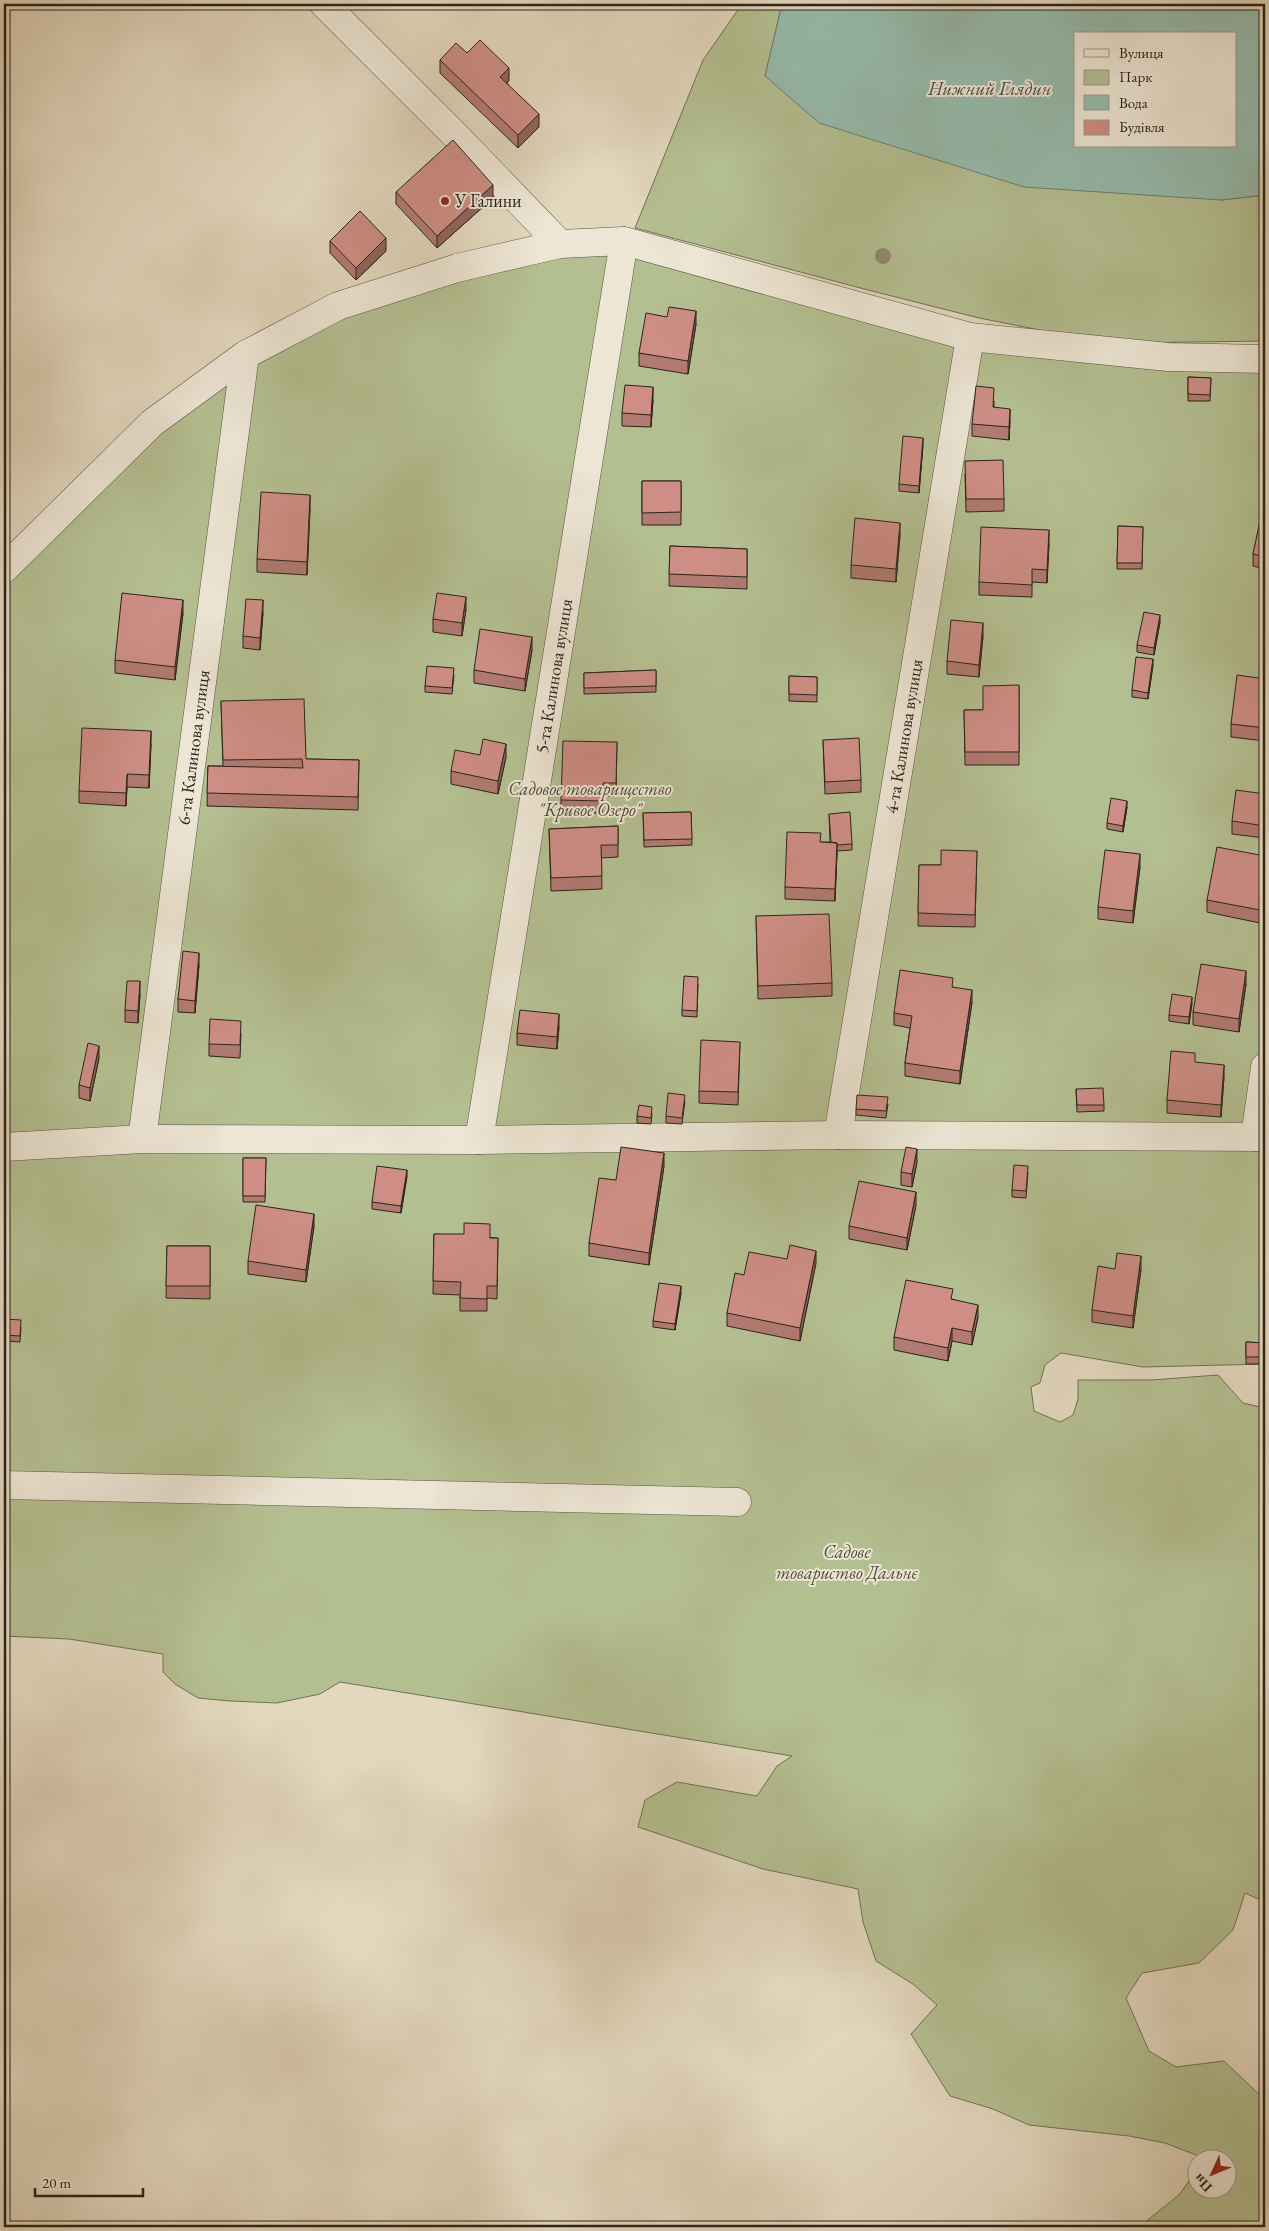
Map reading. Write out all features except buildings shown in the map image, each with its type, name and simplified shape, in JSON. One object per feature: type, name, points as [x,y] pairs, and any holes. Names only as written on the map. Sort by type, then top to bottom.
[{"type":"street","points":[[324,4],[458,138],[560,244]]},
{"type":"street","points":[[4,569],[152,423],[244,355],[338,306],[457,268],[560,244],[624,241],[970,337],[1168,357],[1265,359]]},
{"type":"street","name":"5-та Калинова вулиця","points":[[478,1140],[624,241]]},
{"type":"street","name":"4-та Калинова вулиця","points":[[838,1136],[970,337]]},
{"type":"street","name":"6-та Калинова вулиця","points":[[142,1139],[244,355]]},
{"type":"street","points":[[4,1147],[142,1139],[478,1140],[838,1136],[1260,1137],[1265,1067]]},
{"type":"street","points":[[4,1485],[737,1502]]},
{"type":"green space","points":[[742,4],[782,4],[765,76],[1221,200],[1265,195],[1265,341],[1122,343],[1055,333],[979,318],[635,228],[703,60]]},
{"type":"green space","name":"Садовое товарищество \"Кривое Озеро\"","points":[[624,241],[970,337],[1265,359],[1265,1364],[1143,1367],[1061,1353],[1045,1365],[1040,1383],[1031,1387],[1034,1411],[1060,1422],[1073,1415],[1078,1399],[1078,1380],[1151,1380],[1218,1375],[1243,1403],[1265,1408],[1265,1844],[1260,1855],[1265,1856],[1265,1902],[1245,1893],[1233,1930],[1199,1963],[1142,1973],[1126,1998],[1149,2051],[1176,2067],[1224,2061],[1265,2100],[1265,2227],[1139,2227],[1179,2195],[1186,2185],[1186,2198],[1236,2198],[1236,2148],[1186,2148],[1186,2151],[1165,2143],[1129,2136],[1029,2125],[993,2109],[950,2096],[911,2034],[937,2005],[913,1984],[876,1961],[863,1922],[858,1889],[763,1869],[638,1827],[645,1800],[677,1782],[757,1796],[777,1766],[792,1756],[340,1682],[320,1694],[277,1703],[198,1698],[175,1684],[163,1672],[163,1654],[69,1639],[4,1636],[4,569],[152,423],[338,306]]},
{"type":"water","name":"Нижний Глядин","points":[[782,4],[1265,4],[1265,195],[1221,200],[1024,187],[819,123],[765,76]]},
{"type":"place","name":"У Галини","points":[[445,201]]},
{"type":"park label","name":"Садове товариство Дальнє","points":[[847,1562]]}]
